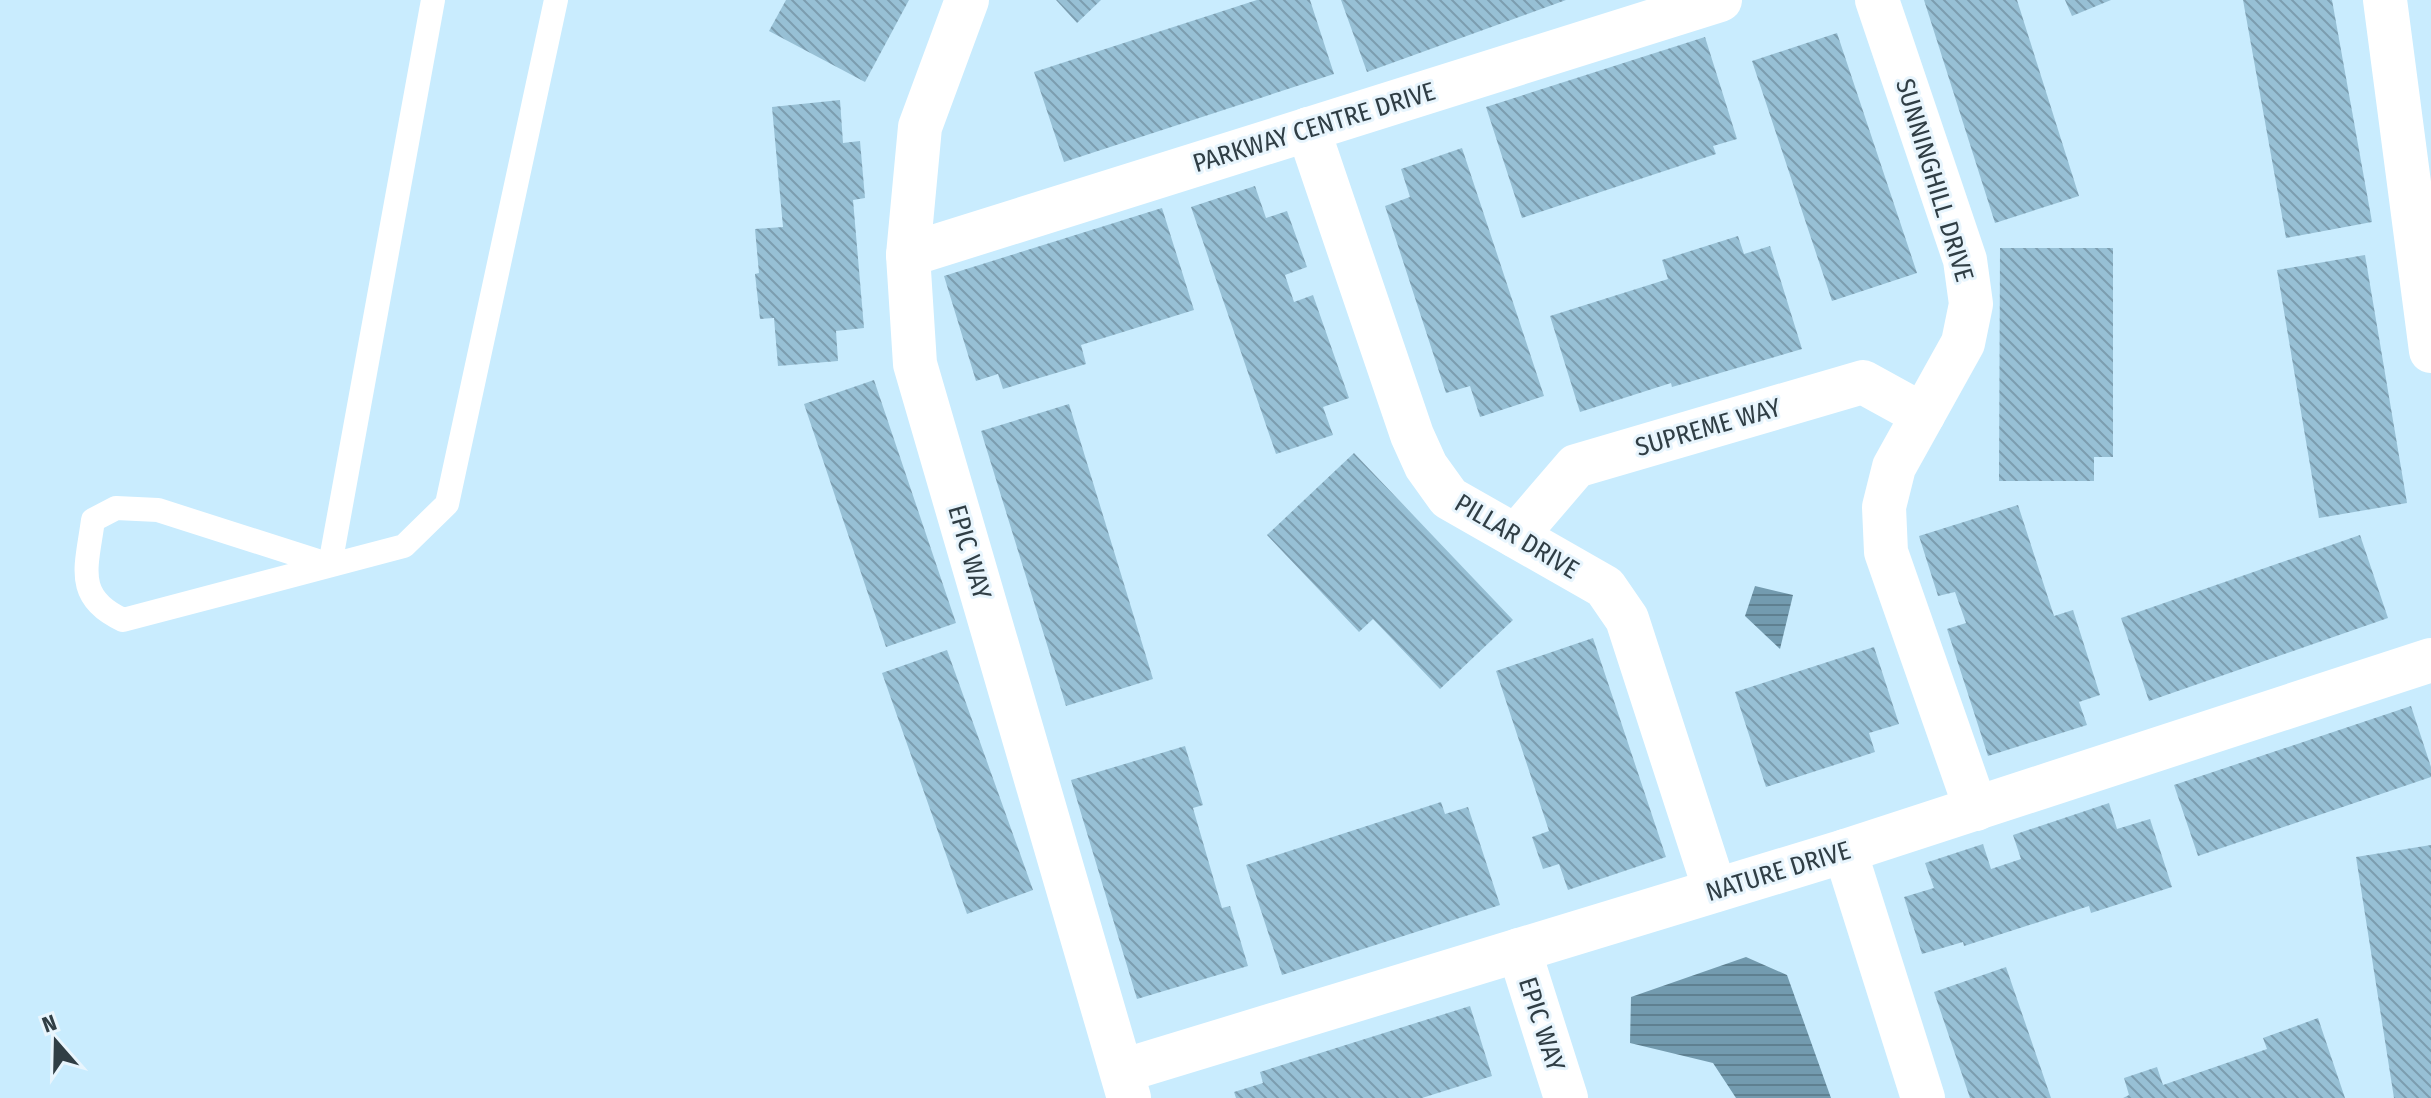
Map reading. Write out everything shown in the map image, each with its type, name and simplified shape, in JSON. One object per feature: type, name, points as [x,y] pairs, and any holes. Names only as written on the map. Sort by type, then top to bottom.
[{"type":"street","name":"EPIC WAY","points":[[967,0],[920,127],[908,255],[915,364],[1126,1084]]},
{"type":"street","name":"PARKWAY CENTRE DRIVE","points":[[908,255],[1720,0]]},
{"type":"street","name":"SUNNINGHILL DRIVE","points":[[1877,0],[1965,260],[1971,304],[1963,343],[1894,467],[1884,507],[1886,552],[1976,809]]},
{"type":"street","points":[[2385,0],[2431,351]]},
{"type":"street","name":"PILLAR DRIVE","points":[[1308,129],[1412,435],[1426,466],[1449,498],[1605,587],[1627,619],[1715,890]]},
{"type":"street","name":"SUPREME WAY","points":[[1516,536],[1576,466],[1863,382],[1923,415]]},
{"type":"street","name":"NATURE DRIVE","points":[[1126,1084],[1519,950],[1845,851],[2431,660]]},
{"type":"street","points":[[1845,851],[1923,1098]]},
{"type":"street","name":"EPIC WAY","points":[[1519,950],[1566,1098]]},
{"type":"lane","points":[[330,565],[433,0]]},
{"type":"lane","points":[[330,565],[158,510],[116,508],[93,520],[85,584],[101,610],[123,620],[404,546],[447,504],[556,0]]},
{"type":"water","points":[[1755,586],[1793,595],[1780,649],[1745,616]]},
{"type":"water","points":[[1746,957],[1787,975],[1831,1098],[1736,1098],[1713,1063],[1630,1043],[1631,997]]},
{"type":"building","points":[[786,0],[909,0],[865,82],[769,31]]},
{"type":"building","points":[[1056,0],[1101,0],[1077,23]]},
{"type":"building","points":[[1257,0],[1310,0],[1334,74],[1064,162],[1034,72]]},
{"type":"building","points":[[1341,0],[1566,0],[1367,72]]},
{"type":"building","points":[[1924,0],[2017,0],[2079,196],[1995,223]]},
{"type":"building","points":[[2065,0],[2111,0],[2072,16]]},
{"type":"building","points":[[2243,0],[2332,0],[2372,222],[2286,238]]},
{"type":"building","points":[[1837,33],[1917,273],[1832,301],[1752,61]]},
{"type":"building","points":[[1705,37],[1737,139],[1713,146],[1716,154],[1522,218],[1486,107]]},
{"type":"building","points":[[840,100],[843,143],[860,141],[865,198],[853,200],[864,328],[836,331],[838,361],[778,366],[774,318],[760,319],[755,274],[759,273],[755,229],[783,227],[772,107]]},
{"type":"building","points":[[1462,148],[1544,396],[1480,417],[1470,386],[1446,393],[1385,206],[1410,197],[1401,169]]},
{"type":"building","points":[[1255,186],[1266,218],[1287,211],[1307,267],[1285,275],[1294,302],[1313,295],[1349,398],[1323,407],[1333,435],[1276,454],[1191,207]]},
{"type":"building","points":[[1162,208],[1194,310],[1081,345],[1086,364],[1003,389],[998,374],[976,381],[944,276]]},
{"type":"building","points":[[1738,236],[1744,254],[1770,246],[1802,349],[1672,387],[1671,383],[1580,412],[1550,316],[1668,279],[1662,260]]},
{"type":"building","points":[[2000,248],[2113,248],[2113,457],[2094,457],[2094,481],[1999,481]]},
{"type":"building","points":[[2365,255],[2407,503],[2319,518],[2277,270]]},
{"type":"building","points":[[874,380],[956,623],[886,647],[804,404]]},
{"type":"building","points":[[1069,404],[1153,679],[1066,706],[981,431]]},
{"type":"building","points":[[1354,453],[1513,620],[1440,689],[1373,619],[1359,632],[1267,535]]},
{"type":"building","points":[[2018,505],[2054,616],[2073,610],[2100,695],[2079,702],[2087,725],[1988,756],[1947,629],[1966,623],[1955,592],[1938,596],[1919,536]]},
{"type":"building","points":[[2360,535],[2388,618],[2149,701],[2121,618]]},
{"type":"building","points":[[1593,638],[1666,857],[1568,890],[1559,864],[1543,869],[1532,837],[1549,831],[1496,671]]},
{"type":"building","points":[[1874,647],[1899,724],[1869,733],[1875,752],[1766,787],[1735,692]]},
{"type":"building","points":[[947,650],[1033,890],[967,914],[882,673]]},
{"type":"building","points":[[2411,706],[2431,767],[2431,777],[2198,856],[2174,785]]},
{"type":"building","points":[[1185,746],[1203,805],[1193,808],[1222,908],[1230,906],[1248,966],[1137,999],[1071,780]]},
{"type":"building","points":[[1441,802],[1445,814],[1468,807],[1500,905],[1282,975],[1246,865]]},
{"type":"building","points":[[2109,803],[2117,829],[2150,819],[2172,887],[2091,913],[2089,906],[1964,946],[1963,942],[1922,954],[1904,897],[1934,888],[1925,863],[1983,844],[1991,869],[2021,859],[2013,835]]},
{"type":"building","points":[[2431,845],[2431,1098],[2394,1098],[2356,857]]},
{"type":"building","points":[[2006,967],[2051,1098],[1970,1098],[1934,992]]},
{"type":"building","points":[[1470,1006],[1492,1076],[1422,1098],[1236,1098],[1234,1092],[1263,1083],[1260,1072]]},
{"type":"building","points":[[2318,1018],[2345,1098],[2123,1098],[2129,1095],[2124,1078],[2157,1067],[2163,1085],[2267,1049],[2263,1038]]}]
